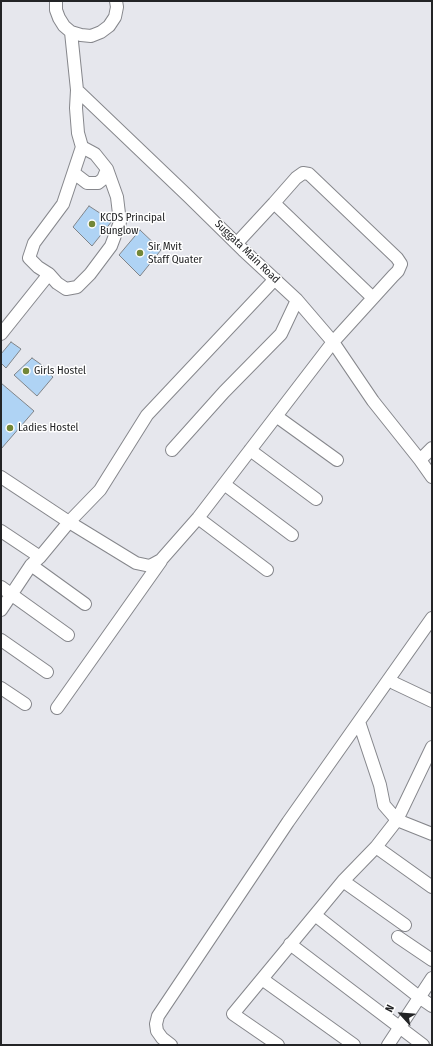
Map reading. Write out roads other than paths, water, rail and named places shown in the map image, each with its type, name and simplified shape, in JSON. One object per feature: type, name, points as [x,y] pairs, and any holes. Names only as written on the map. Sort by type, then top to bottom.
[{"type":"street","points":[[56,1],[56,10],[64,26],[71,32],[81,36],[91,36],[101,32],[109,26],[117,7],[116,1]]},
{"type":"street","points":[[71,32],[77,90],[76,108],[78,133],[82,146],[63,204],[34,243],[29,258],[66,289],[77,287],[90,274],[111,246],[120,222],[117,197],[107,169],[95,154],[82,146]]},
{"type":"street","name":"Suggata Main Road","points":[[77,90],[297,300],[333,342],[373,401],[432,477]]},
{"type":"street","points":[[74,173],[87,182],[98,183],[103,179],[107,169]]},
{"type":"street","points":[[58,708],[162,560],[198,518],[333,342],[398,271],[401,264],[397,258],[309,174],[303,173],[296,178],[237,243]]},
{"type":"street","points":[[274,203],[372,298]]},
{"type":"street","points":[[1,334],[49,274]]},
{"type":"street","points":[[1,610],[35,561],[69,522],[100,490],[147,415],[275,279]]},
{"type":"street","points":[[172,450],[224,392],[281,334],[297,300]]},
{"type":"street","points":[[276,416],[337,460]]},
{"type":"street","points":[[420,460],[432,448]]},
{"type":"street","points":[[250,450],[316,499]]},
{"type":"street","points":[[1,476],[69,522],[136,563],[150,566],[162,560]]},
{"type":"street","points":[[224,484],[292,534]]},
{"type":"street","points":[[198,518],[267,570]]},
{"type":"street","points":[[1,531],[85,604]]},
{"type":"street","points":[[1,587],[68,635]]},
{"type":"street","points":[[171,1045],[162,1038],[157,1031],[156,1024],[158,1016],[288,822],[432,618]]},
{"type":"street","points":[[1,640],[47,672]]},
{"type":"street","points":[[394,683],[432,701]]},
{"type":"street","points":[[1,688],[25,704]]},
{"type":"street","points":[[359,722],[380,785],[384,805],[397,820],[432,834]]},
{"type":"street","points":[[278,1045],[233,1014],[343,880],[376,847],[397,820],[432,747]]},
{"type":"street","points":[[376,847],[432,887]]},
{"type":"street","points":[[343,880],[404,925]]},
{"type":"street","points":[[315,915],[432,1006]]},
{"type":"street","points":[[398,937],[432,960]]},
{"type":"street","points":[[290,944],[423,1045]]},
{"type":"street","points":[[388,1045],[432,978]]},
{"type":"street","points":[[262,979],[354,1045]]},
{"type":"place","name":"KCDS Principal Bunglow","points":[[92,224]]},
{"type":"place","name":"Sir Mvit Staff Quater","points":[[140,253]]},
{"type":"place","name":"Girls Hostel","points":[[26,371]]},
{"type":"place","name":"Ladies Hostel","points":[[10,428]]}]
